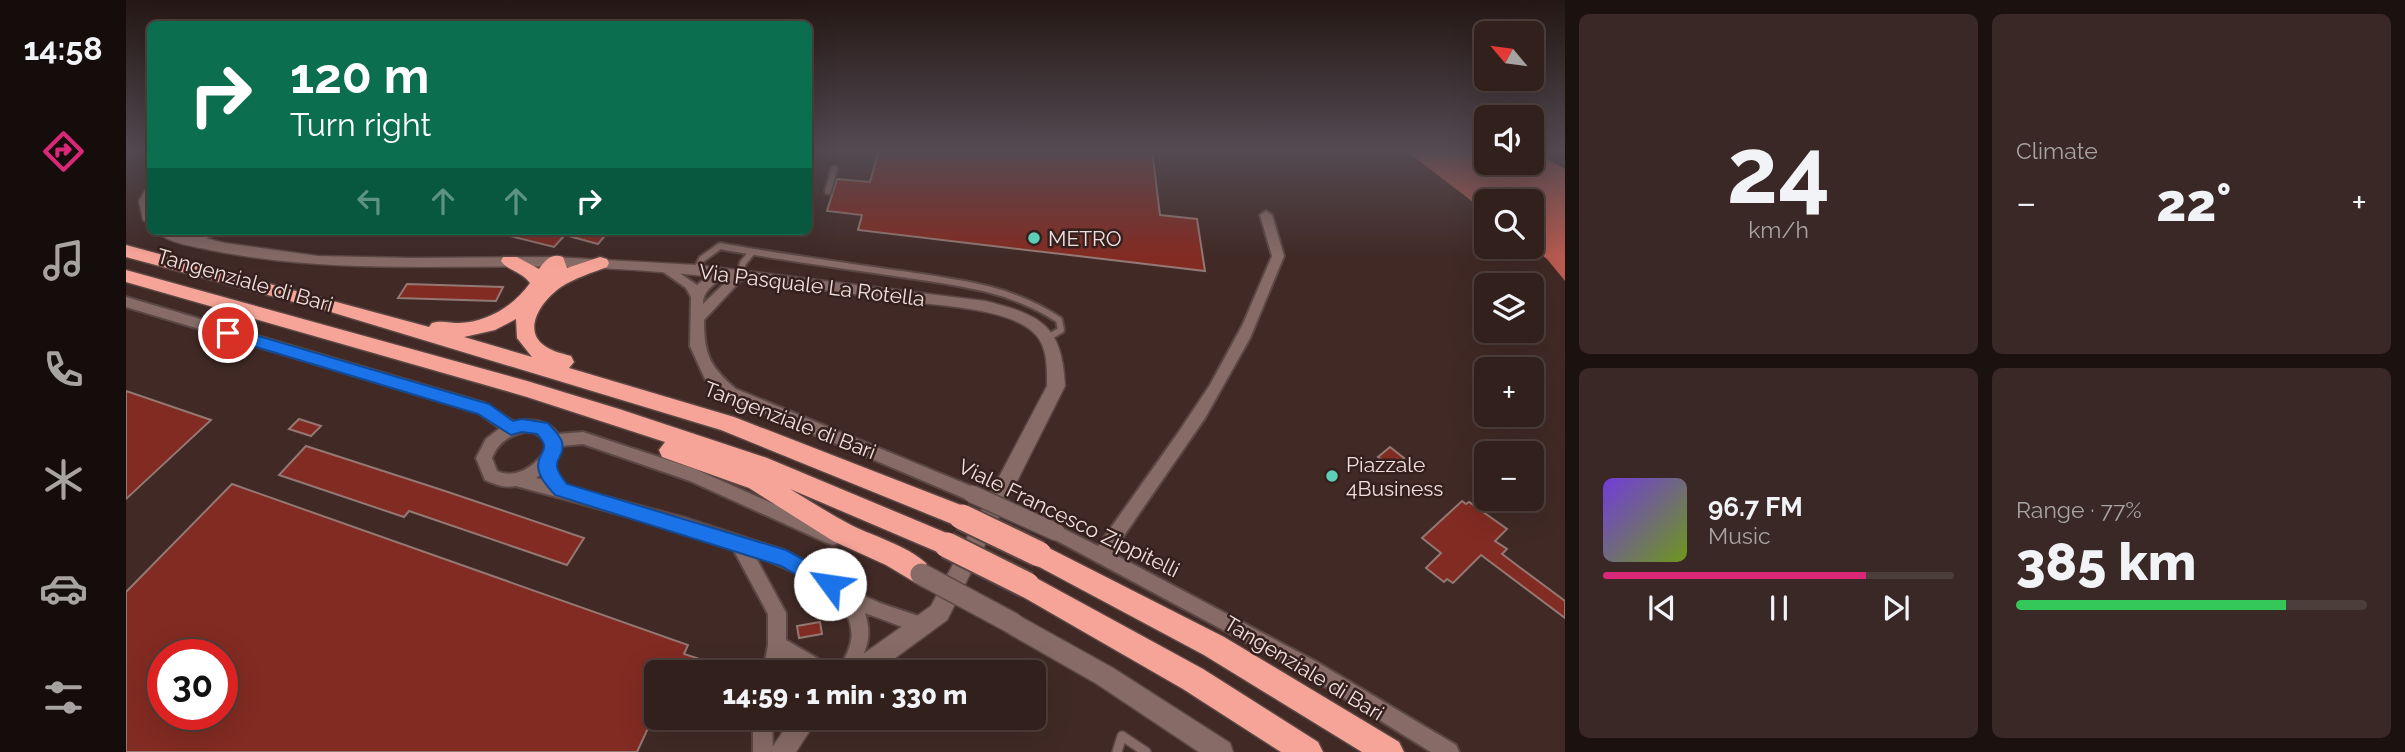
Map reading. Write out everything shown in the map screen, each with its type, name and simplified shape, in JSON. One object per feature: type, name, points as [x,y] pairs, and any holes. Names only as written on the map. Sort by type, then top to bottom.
[{"type":"highway","name":"Tangenziale di Bari","points":[[126,251],[333,306],[726,423],[962,517],[1040,554],[1214,646],[1388,752]]},
{"type":"highway","points":[[510,261],[530,270],[546,282]]},
{"type":"highway","points":[[333,306],[380,312],[445,330],[466,330],[498,321],[522,306],[546,282],[560,275],[556,261]]},
{"type":"highway","points":[[600,263],[546,282],[531,304],[524,325],[532,346],[544,356],[589,369],[610,388]]},
{"type":"highway","name":"Tangenziale di Bari","points":[[126,276],[527,389],[760,465],[947,545],[1027,585],[1194,679],[1308,752]]},
{"type":"highway","points":[[619,418],[644,441],[757,481],[842,533],[895,557],[921,574]]},
{"type":"street","points":[[1100,556],[1188,430],[1229,365],[1248,328],[1279,256],[1266,215]]},
{"type":"street","name":"Via Pasquale La Rotella","points":[[176,235],[279,259],[313,263],[556,261],[696,271],[985,307],[1010,313],[1030,322],[1049,337]]},
{"type":"street","points":[[666,268],[691,285],[697,297]]},
{"type":"street","points":[[697,297],[704,285],[718,274]]},
{"type":"street","points":[[697,320],[738,276]]},
{"type":"street","name":"Viale Francesco Zippitelli","points":[[697,297],[697,346],[710,375],[731,393],[1056,532],[1311,668],[1449,752]]},
{"type":"street","points":[[126,302],[484,409],[511,428]]},
{"type":"street","points":[[874,660],[939,613],[1056,386],[1056,357],[1049,337]]},
{"type":"street","points":[[517,480],[528,477],[547,463],[554,448],[553,441],[542,428],[522,425],[511,428],[492,441],[487,449],[485,466],[497,478],[561,490],[786,558],[876,610],[924,626]]},
{"type":"street","points":[[553,441],[583,438],[695,477],[891,564],[921,574],[1105,676],[1221,752]]},
{"type":"street","points":[[547,463],[549,475],[561,490]]},
{"type":"street","points":[[740,545],[778,613],[774,660]]},
{"type":"street","points":[[830,584],[853,605],[860,625],[860,643],[852,660]]},
{"type":"street","points":[[777,645],[802,660]]},
{"type":"street","points":[[763,730],[763,752]]},
{"type":"street","points":[[781,752],[797,730]]},
{"type":"lane","points":[[828,191],[830,185]]},
{"type":"lane","points":[[194,241],[206,235]]},
{"type":"lane","points":[[696,271],[702,259],[720,246],[996,290],[1044,307],[1059,320],[1061,330],[1049,337]]},
{"type":"lane","points":[[738,276],[752,252]]},
{"type":"lane","points":[[1117,752],[1122,737],[1146,752]]},
{"type":"shaded area","points":[[1451,185],[1565,185],[1565,281],[1544,257],[1544,189],[1474,189],[1474,203]]},
{"type":"building","points":[[835,185],[1156,185],[1160,215],[1197,219],[1205,271],[858,230],[862,215],[827,211]]},
{"type":"building","points":[[506,235],[565,235],[554,247]]},
{"type":"building","points":[[565,235],[606,235],[598,244]]},
{"type":"building","points":[[407,284],[503,287],[496,301],[398,298]]},
{"type":"building","points":[[126,391],[211,420],[126,499]]},
{"type":"building","points":[[299,419],[321,426],[311,436],[289,429]]},
{"type":"building","points":[[306,446],[584,538],[567,565],[409,511],[404,517],[279,475]]},
{"type":"building","points":[[1390,447],[1404,458],[1393,468],[1378,457]]},
{"type":"building","points":[[232,484],[688,645],[684,654],[703,660],[644,660],[644,730],[647,730],[637,752],[126,752],[126,592]]},
{"type":"building","points":[[1462,501],[1466,504],[1469,502],[1474,506],[1474,511],[1482,511],[1507,529],[1495,541],[1507,549],[1502,554],[1565,601],[1565,618],[1481,555],[1453,583],[1447,579],[1444,582],[1426,568],[1441,553],[1422,538]]},
{"type":"building","points":[[820,622],[822,634],[799,638],[797,626]]},
{"type":"place","name":"METRO","points":[[1034,238]]},
{"type":"place","name":"Piazzale 4Business","points":[[1332,476]]},
{"type":"route","points":[[228,333],[484,409],[511,428],[533,425],[542,428],[549,433],[553,441],[554,448],[547,463],[549,475],[561,490],[786,558],[830,584]]}]
